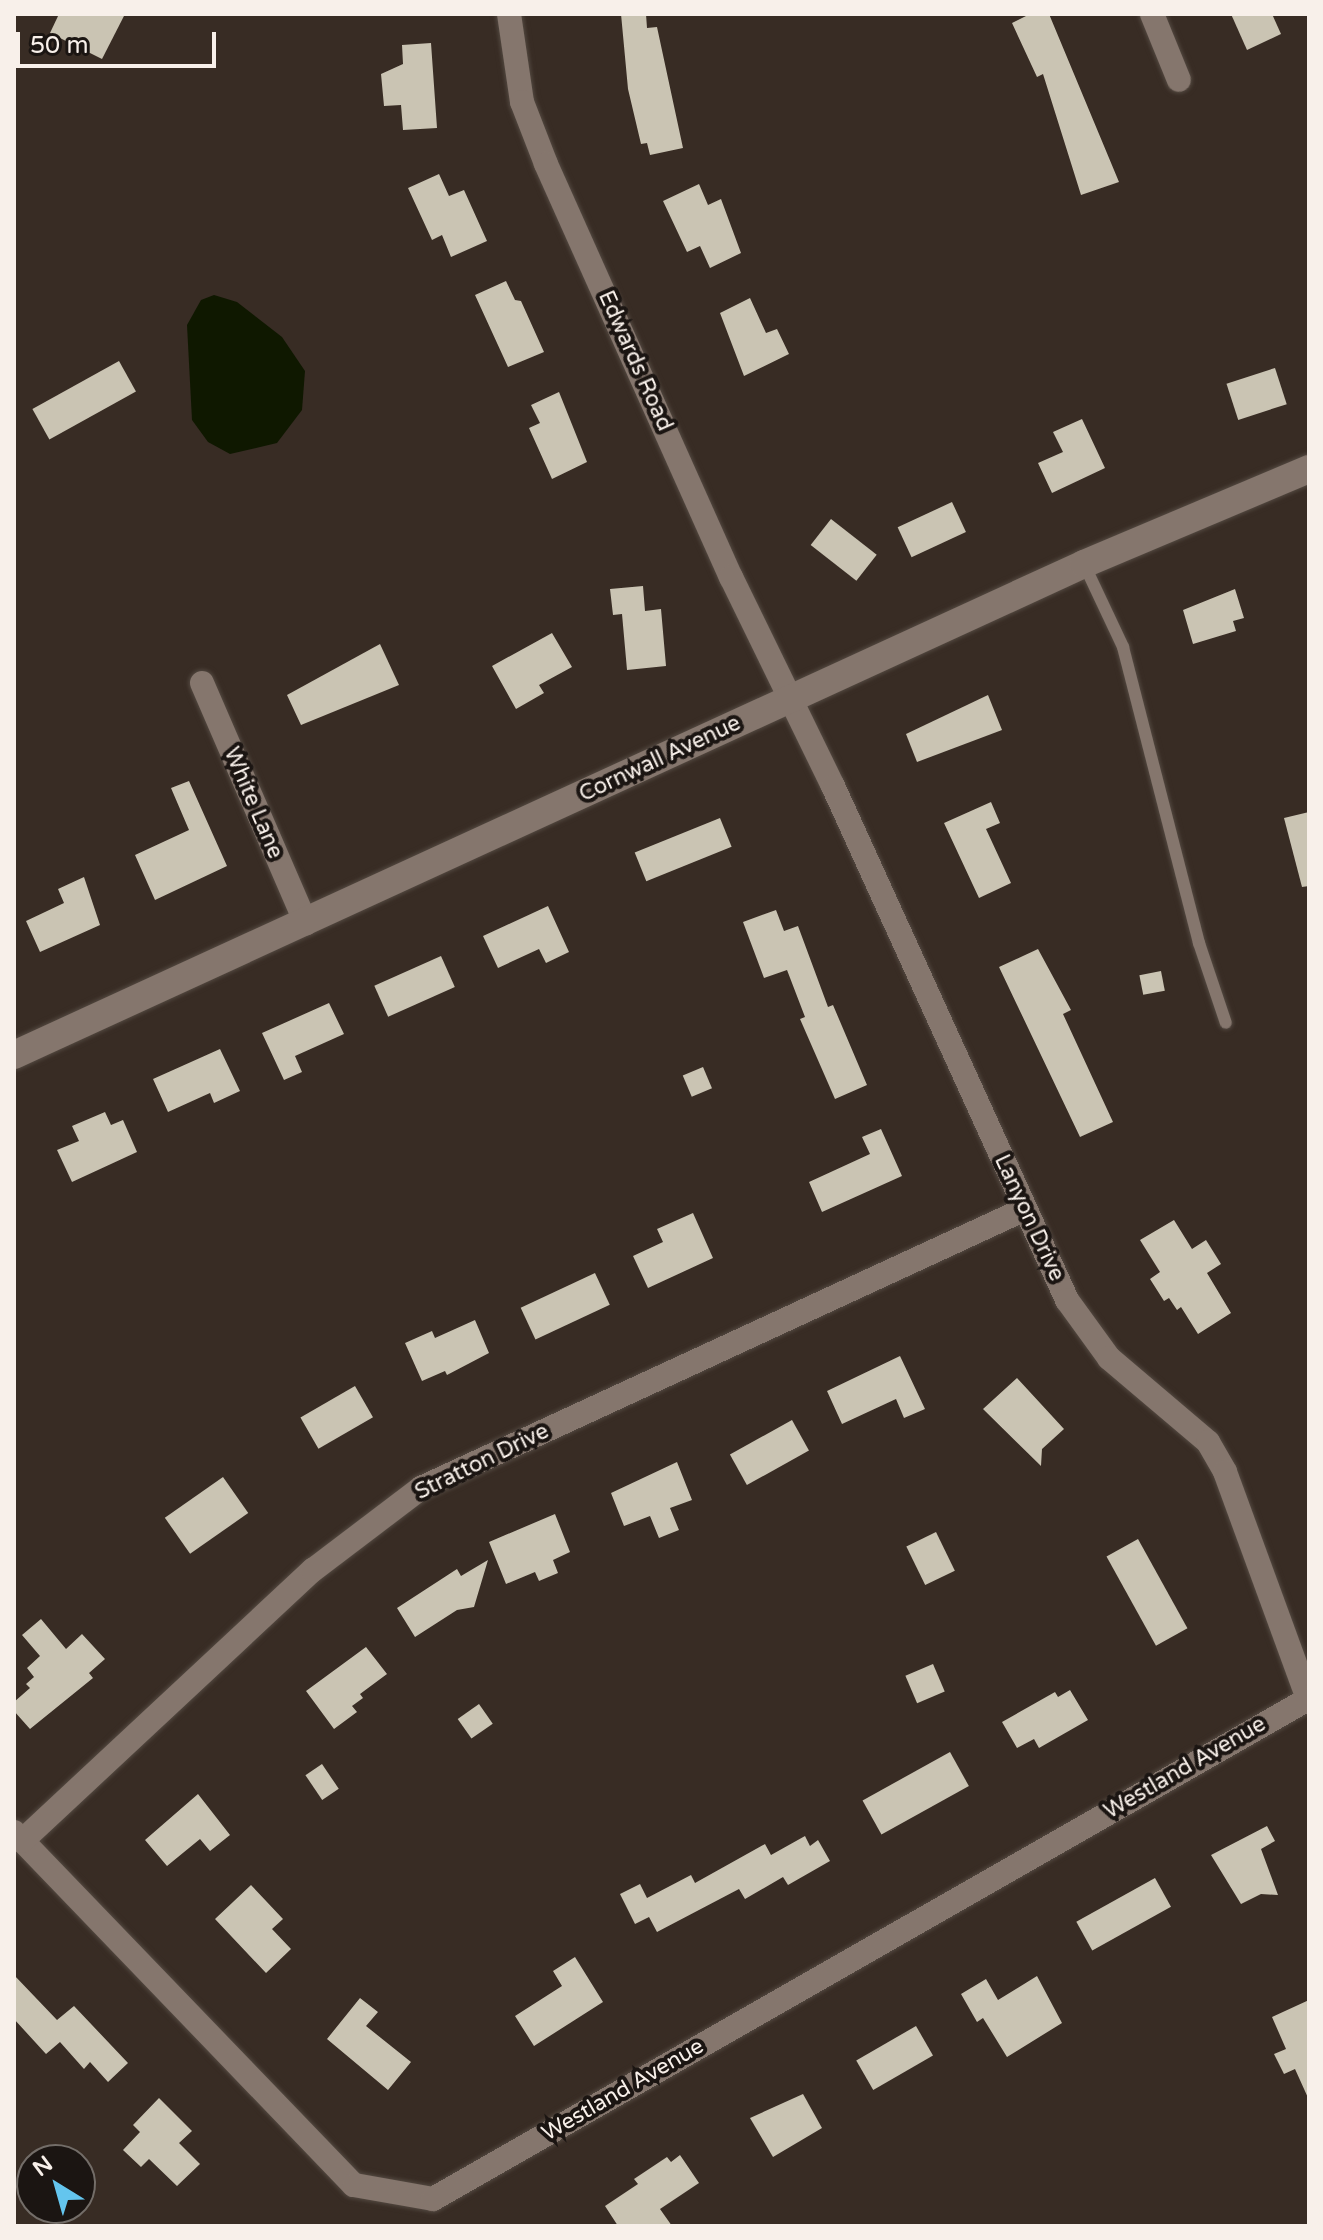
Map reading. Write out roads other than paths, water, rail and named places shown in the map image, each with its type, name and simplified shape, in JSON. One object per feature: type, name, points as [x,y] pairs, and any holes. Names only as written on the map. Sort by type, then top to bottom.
[{"type":"street","name":"Edwards Road","points":[[509,14],[522,102],[546,164],[791,699]]},
{"type":"street","points":[[1152,14],[1179,80]]},
{"type":"street","name":"Cornwall Avenue","points":[[14,1055],[1084,564],[1309,469]]},
{"type":"street","name":"White Lane","points":[[202,683],[306,923]]},
{"type":"street","name":"Lanyon Drive","points":[[791,699],[1025,1209],[1086,1331],[1109,1358],[1185,1418],[1225,1472],[1309,1700]]},
{"type":"street","name":"Stratton Drive","points":[[18,1836],[313,1570],[421,1488],[1025,1209]]},
{"type":"street","name":"Westland Avenue","points":[[18,1836],[354,2185],[433,2199],[1309,1700]]},
{"type":"lane","points":[[1084,564],[1123,647],[1178,847],[1199,943],[1226,1023]]}]
